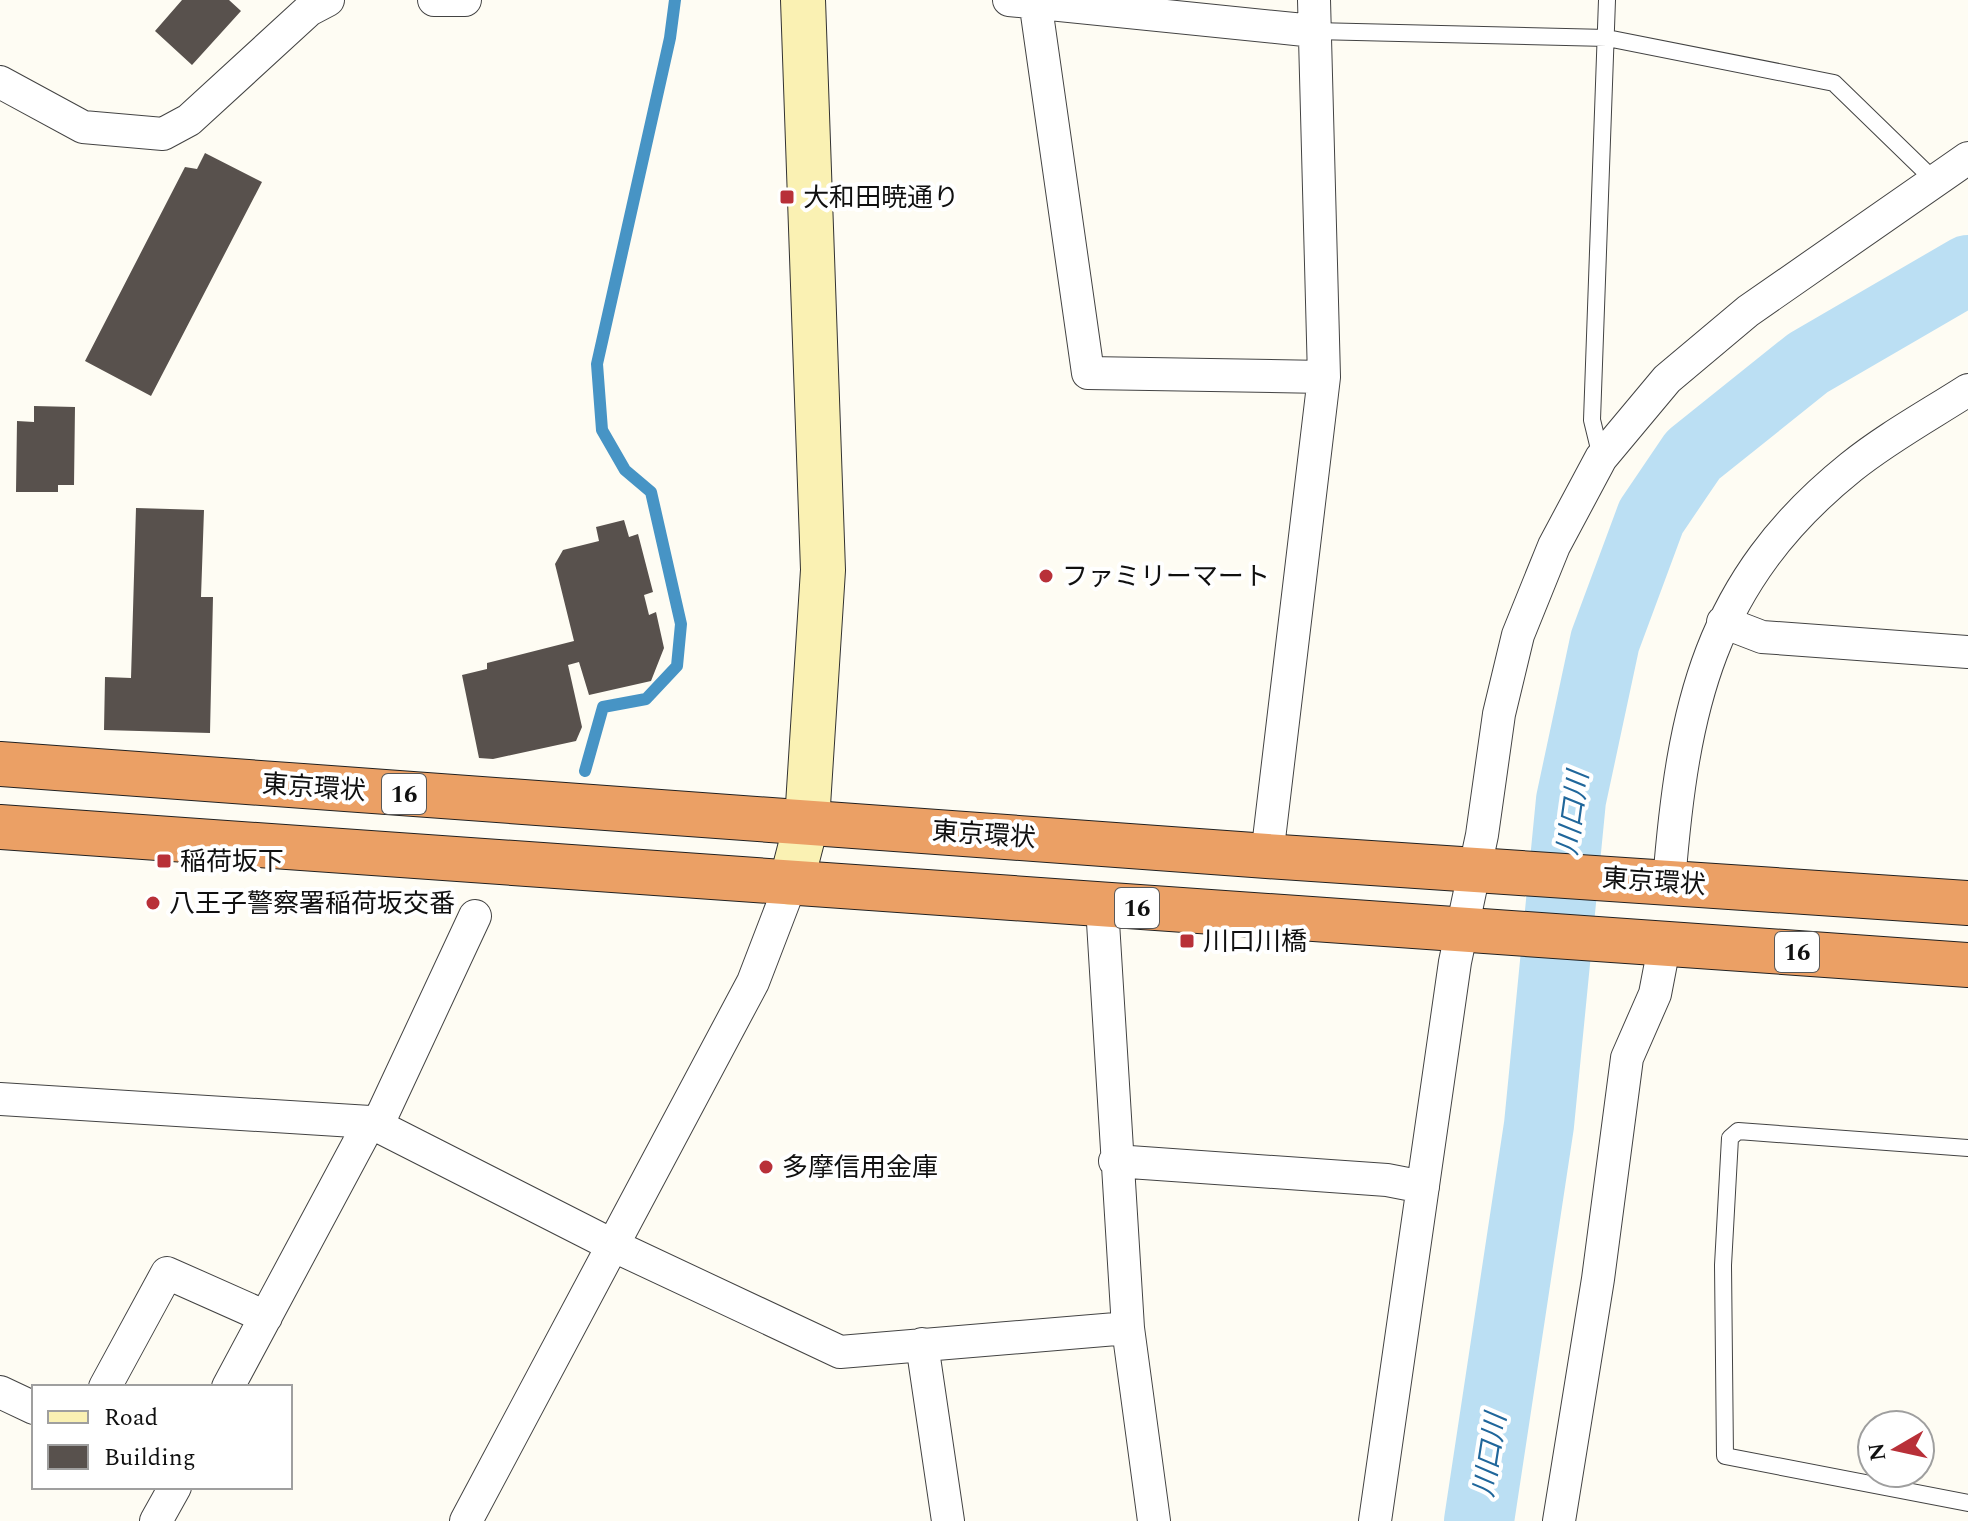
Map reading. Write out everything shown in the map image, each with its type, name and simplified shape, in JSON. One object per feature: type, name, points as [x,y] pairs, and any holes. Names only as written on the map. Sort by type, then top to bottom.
[{"type":"highway","name":"東京環状","points":[[0,764],[1267,856],[1968,903]]},
{"type":"highway","name":"16","points":[[0,827],[1968,965]]},
{"type":"street","points":[[0,82],[83,127],[163,134],[189,120],[309,10],[328,0]]},
{"type":"street","points":[[434,0],[465,0]]},
{"type":"street","points":[[466,1521],[753,982],[791,883],[807,821],[823,570],[803,0]]},
{"type":"street","points":[[1267,856],[1324,377],[1314,15],[1026,2],[1088,373],[1324,377]]},
{"type":"street","points":[[1375,1521],[1423,1187],[1482,870],[1482,835],[1499,714],[1518,635],[1554,546],[1601,458],[1667,379],[1719,332],[1937,183],[1968,158]]},
{"type":"street","points":[[1650,881],[1709,654],[1723,622],[1768,549],[1811,501],[1853,464],[1968,390]]},
{"type":"street","points":[[1723,622],[1762,637],[1968,652]]},
{"type":"street","points":[[1102,906],[1115,1161],[1128,1328],[1154,1521]]},
{"type":"street","points":[[229,1385],[374,1124],[475,916]]},
{"type":"street","points":[[1559,1521],[1598,1279],[1627,1058],[1655,994],[1645,942]]},
{"type":"street","points":[[0,1099],[374,1124],[612,1245],[840,1352],[1128,1328]]},
{"type":"street","points":[[1115,1161],[1387,1180],[1423,1187]]},
{"type":"street","points":[[106,1385],[167,1273],[266,1317]]},
{"type":"street","points":[[922,1344],[948,1521]]},
{"type":"street","points":[[0,1392],[32,1407]]},
{"type":"street","points":[[156,1521],[174,1489]]},
{"type":"lane","points":[[1601,458],[1592,420],[1607,0]]},
{"type":"lane","points":[[1314,15],[1607,38],[1834,83],[1937,183]]},
{"type":"lane","points":[[1968,1148],[1738,1131],[1730,1138],[1723,1265],[1725,1456],[1968,1503]]},
{"type":"building","points":[[182,0],[229,0],[241,11],[192,65],[155,31]]},
{"type":"building","points":[[205,153],[262,182],[151,396],[85,361],[185,167],[197,169]]},
{"type":"building","points":[[34,406],[75,407],[74,485],[58,485],[58,492],[16,492],[17,421],[34,422]]},
{"type":"building","points":[[136,508],[204,510],[201,597],[213,597],[210,733],[104,730],[105,677],[131,678]]},
{"type":"building","points":[[624,520],[629,537],[638,534],[653,592],[644,595],[649,615],[656,612],[664,648],[651,681],[589,695],[579,662],[568,665],[582,727],[576,741],[493,759],[479,758],[462,675],[487,669],[487,663],[574,641],[555,564],[563,550],[599,541],[596,527]]},
{"type":"waterway","points":[[585,771],[603,707],[646,699],[677,666],[681,624],[651,492],[625,470],[602,430],[597,364],[670,38],[675,0]]},
{"type":"waterway","name":"川口川","points":[[1479,1521],[1539,1125],[1571,800],[1605,641],[1651,517],[1693,455],[1808,363],[1968,270]]},
{"type":"place","name":"大和田暁通り","points":[[787,197]]},
{"type":"place","name":"ファミリーマート","points":[[1046,576]]},
{"type":"place","name":"稲荷坂下","points":[[164,861]]},
{"type":"place","name":"八王子警察署稲荷坂交番","points":[[153,903]]},
{"type":"place","name":"川口川橋","points":[[1187,941]]},
{"type":"place","name":"多摩信用金庫","points":[[766,1167]]}]
